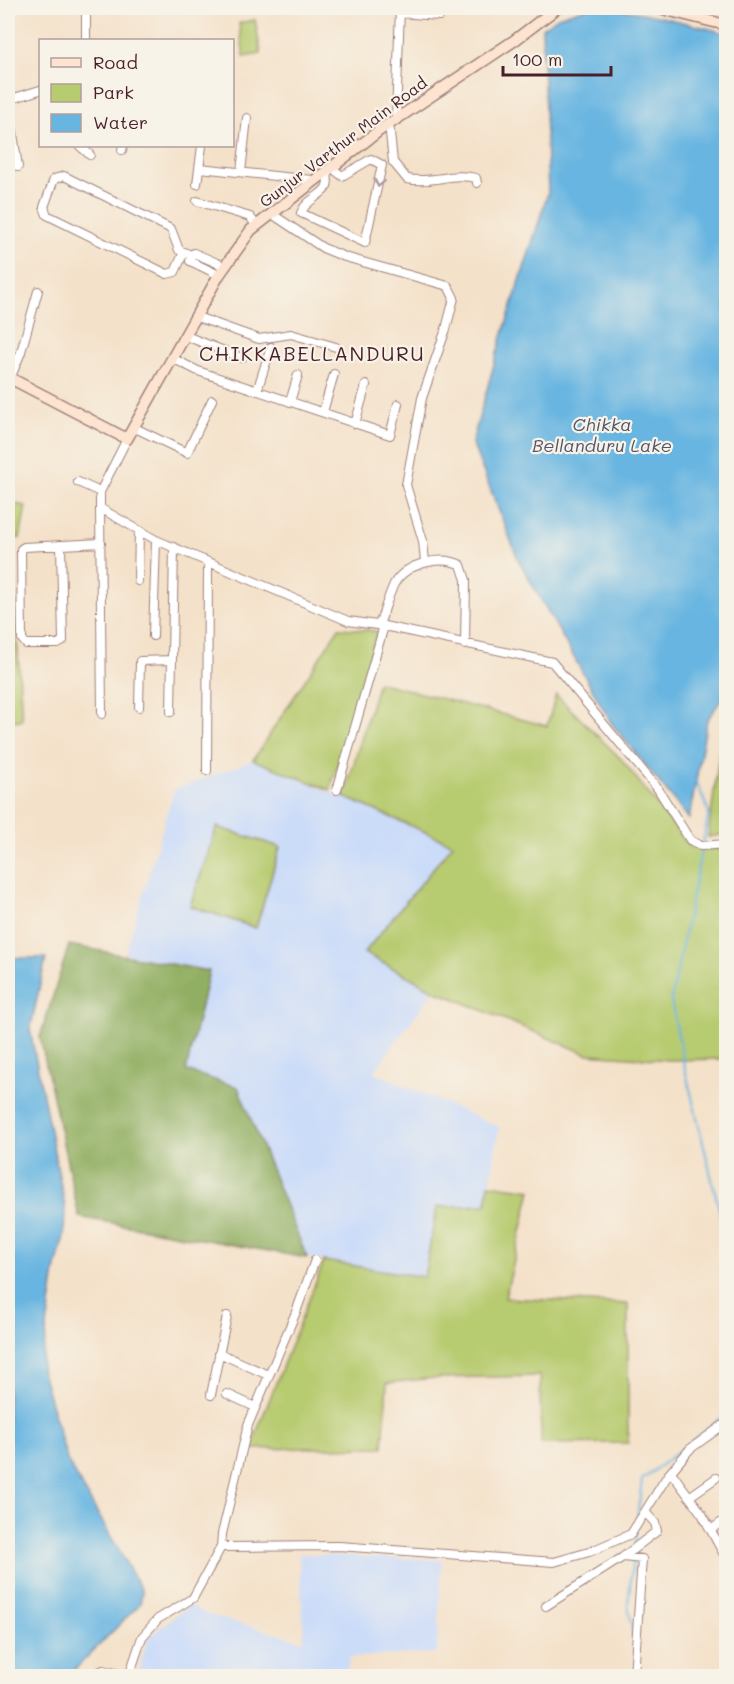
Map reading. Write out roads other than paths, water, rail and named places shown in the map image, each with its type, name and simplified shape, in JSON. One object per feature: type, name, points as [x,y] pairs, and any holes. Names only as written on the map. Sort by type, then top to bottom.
[{"type":"main road","name":"Gunjur Varthur Main Road","points":[[127,439],[222,271],[257,226],[312,180],[393,120],[515,40],[557,8]]},
{"type":"main road","points":[[658,8],[726,25]]},
{"type":"main road","points":[[8,380],[127,439]]},
{"type":"street","points":[[86,8],[86,39]]},
{"type":"street","points":[[439,16],[400,10],[393,120],[393,162],[407,179],[432,182],[454,175],[476,178],[477,183]]},
{"type":"street","points":[[18,167],[8,100],[39,90]]},
{"type":"street","points":[[241,172],[247,118]]},
{"type":"street","points":[[81,147],[90,155]]},
{"type":"street","points":[[197,184],[202,147]]},
{"type":"street","points":[[370,159],[382,165],[365,243],[301,213],[303,207],[328,188],[330,182],[328,169],[342,176],[370,159]]},
{"type":"street","points":[[200,168],[312,180]]},
{"type":"street","points":[[187,254],[175,272],[167,274],[47,215],[44,207],[54,179],[64,176],[171,229],[179,250],[187,254],[190,261],[222,271]]},
{"type":"street","points":[[197,201],[250,217],[257,226]]},
{"type":"street","points":[[272,214],[330,251],[387,270],[448,285],[452,291],[454,298],[446,329],[422,398],[406,485],[423,541],[425,562]]},
{"type":"street","points":[[8,380],[21,352],[38,291]]},
{"type":"street","points":[[197,317],[259,339],[291,334],[336,347]]},
{"type":"street","points":[[186,336],[242,358]]},
{"type":"street","points":[[257,391],[271,347]]},
{"type":"street","points":[[174,358],[198,371],[390,435],[398,404]]},
{"type":"street","points":[[323,412],[334,374]]},
{"type":"street","points":[[290,402],[298,375]]},
{"type":"street","points":[[355,424],[366,385]]},
{"type":"street","points":[[133,427],[187,453],[212,400]]},
{"type":"street","points":[[102,714],[100,492],[127,439]]},
{"type":"street","points":[[78,482],[100,492]]},
{"type":"street","points":[[100,508],[156,540],[348,621],[382,625],[465,645],[552,662],[658,789],[690,840],[701,846],[726,844]]},
{"type":"street","points":[[138,581],[139,531]]},
{"type":"street","points":[[153,636],[156,540]]},
{"type":"street","points":[[61,545],[63,641],[58,644],[26,644],[22,639],[19,553],[24,547],[61,545],[101,543]]},
{"type":"street","points":[[171,712],[174,547]]},
{"type":"street","points":[[337,790],[395,583],[425,562],[451,560],[461,565],[466,580],[465,645]]},
{"type":"street","points":[[207,771],[208,562]]},
{"type":"street","points":[[139,707],[140,660],[172,660]]},
{"type":"street","points":[[92,1677],[103,1670],[129,1676],[142,1637],[158,1619],[193,1598],[221,1547],[245,1436],[315,1260]]},
{"type":"street","points":[[211,1395],[227,1316]]},
{"type":"street","points":[[219,1353],[268,1375]]},
{"type":"street","points":[[227,1394],[255,1407]]},
{"type":"street","points":[[221,1547],[339,1546],[554,1562],[589,1552],[631,1534],[671,1472],[690,1449],[726,1423]]},
{"type":"street","points":[[671,1472],[712,1529],[726,1558]]},
{"type":"street","points":[[689,1497],[716,1478]]},
{"type":"street","points":[[546,1606],[623,1557],[657,1532],[655,1523],[646,1513]]},
{"type":"street","points":[[712,1529],[726,1519]]},
{"type":"street","points":[[623,1557],[642,1559],[634,1677]]},
{"type":"water","name":"Chikka Bellanduru Lake","points":[[585,8],[639,13],[726,33],[726,693],[707,720],[689,819],[612,724],[519,561],[472,443],[500,343],[548,193],[542,28],[558,17]]},
{"type":"water","points":[[8,958],[46,958],[30,1030],[65,1206],[64,1236],[55,1271],[41,1368],[67,1460],[142,1591],[140,1604],[68,1676],[8,1676],[8,1359],[10,1347],[8,1337]]},
{"type":"waterway","points":[[696,781],[709,813],[671,1000],[685,1069],[726,1237]]},
{"type":"waterway","points":[[637,1519],[642,1480],[726,1414]]},
{"type":"waterway","points":[[635,1546],[636,1531]]},
{"type":"waterway","points":[[633,1561],[628,1604],[633,1635]]},
{"type":"waterway","points":[[638,1665],[640,1676]]},
{"type":"district","name":"CHIKKABELLANDURU","points":[[312,354]]}]
